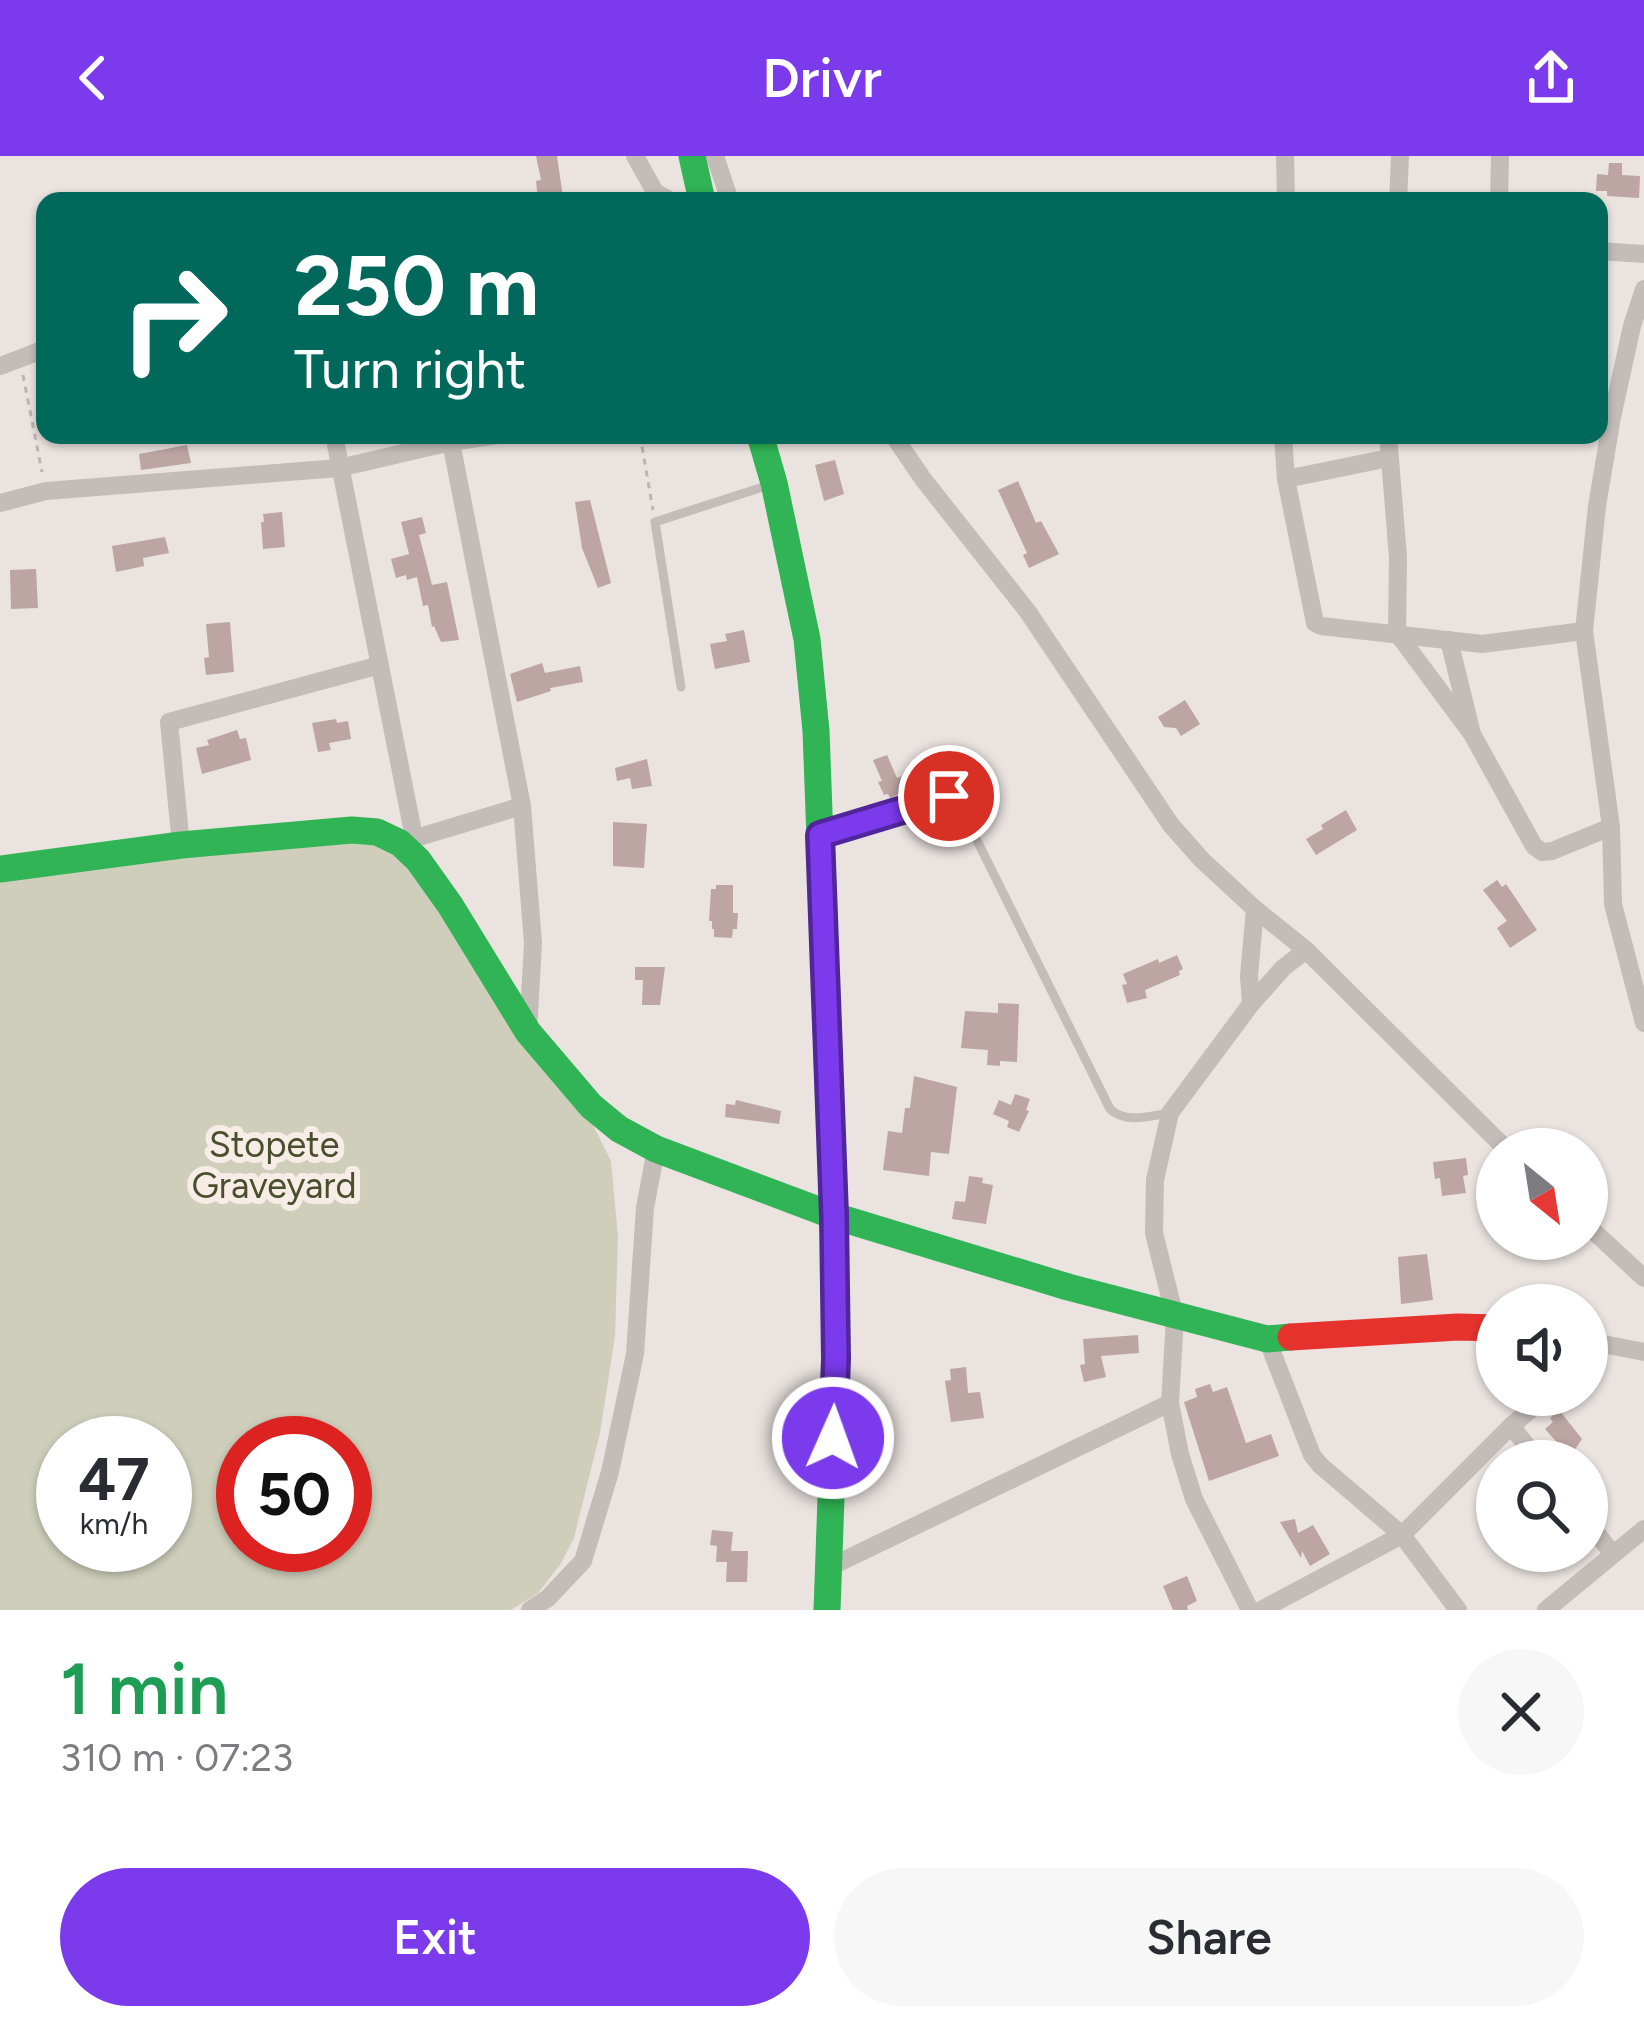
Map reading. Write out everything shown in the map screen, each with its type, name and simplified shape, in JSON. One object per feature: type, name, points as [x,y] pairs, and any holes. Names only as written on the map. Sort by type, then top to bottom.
[{"type":"street","points":[[635,156],[655,192]]},
{"type":"street","points":[[692,156],[700,192]]},
{"type":"street","points":[[716,156],[727,192]]},
{"type":"street","points":[[1285,156],[1286,192]]},
{"type":"street","points":[[1398,192],[1400,156]]},
{"type":"street","points":[[1499,192],[1500,156]]},
{"type":"street","points":[[1608,252],[1644,254]]},
{"type":"street","points":[[1644,290],[1597,506],[1584,631],[1611,827],[1612,904],[1644,1023]]},
{"type":"street","points":[[0,366],[36,352]]},
{"type":"street","points":[[336,444],[380,665],[407,840],[528,1032],[591,1106],[620,1129],[704,1169],[834,1216],[1175,1317],[1267,1339],[1476,1327]]},
{"type":"street","points":[[0,503],[46,491],[340,468],[442,444]]},
{"type":"street","points":[[451,444],[523,806],[533,943],[528,1032]]},
{"type":"street","points":[[763,444],[807,639],[816,731],[834,1216],[830,1608]]},
{"type":"street","points":[[899,444],[1028,612],[1171,825],[1255,910],[1306,950],[1485,1128]]},
{"type":"street","points":[[1284,444],[1286,479],[1315,622],[1321,626],[1482,644],[1584,631]]},
{"type":"street","points":[[1388,444],[1398,557],[1396,633],[1472,734],[1534,846],[1542,852],[1552,851],[1611,827]]},
{"type":"street","points":[[1286,479],[1389,458]]},
{"type":"street","points":[[1449,640],[1472,734]]},
{"type":"street","points":[[181,845],[169,722],[380,665]]},
{"type":"street","points":[[0,869],[181,845],[352,830],[407,840],[523,806]]},
{"type":"street","points":[[1251,1004],[1255,910]]},
{"type":"street","points":[[1250,1610],[1194,1499],[1180,1454],[1170,1403],[1175,1317],[1154,1233],[1155,1180],[1170,1113],[1251,1004],[1306,950]]},
{"type":"street","points":[[530,1610],[583,1562],[610,1472],[635,1354],[646,1208],[656,1149]]},
{"type":"street","points":[[1608,1245],[1644,1278]]},
{"type":"street","points":[[1267,1339],[1312,1455],[1402,1535],[1458,1610]]},
{"type":"street","points":[[1608,1343],[1644,1352]]},
{"type":"street","points":[[828,1568],[1170,1403]]},
{"type":"street","points":[[1261,1610],[1402,1535],[1523,1416]]},
{"type":"street","points":[[1511,1426],[1522,1440]]},
{"type":"street","points":[[1546,1610],[1644,1529]]},
{"type":"street","points":[[1608,1548],[1612,1553]]},
{"type":"lane","points":[[681,687],[656,522],[774,483]]},
{"type":"lane","points":[[820,835],[939,798],[956,799],[1110,1109],[1128,1119],[1170,1113]]},
{"type":"path","points":[[20,358],[36,440]]},
{"type":"path","points":[[37,444],[46,491]]},
{"type":"path","points":[[642,444],[656,522]]},
{"type":"green space","name":"Stopete Graveyard","points":[[368,837],[389,846],[422,881],[586,1111],[611,1161],[618,1237],[615,1336],[600,1433],[574,1538],[538,1593],[511,1610],[0,1610],[0,876]]},
{"type":"building","points":[[536,156],[557,156],[562,192],[537,192],[536,181],[541,180]]},
{"type":"building","points":[[1609,163],[1622,163],[1622,175],[1640,176],[1639,198],[1596,191],[1597,174],[1608,175]]},
{"type":"building","points":[[187,445],[191,463],[141,470],[139,454]]},
{"type":"building","points":[[835,460],[844,494],[824,501],[815,465]]},
{"type":"building","points":[[1018,481],[1036,523],[1041,521],[1059,554],[1029,568],[1023,555],[1027,553],[998,490]]},
{"type":"building","points":[[590,500],[611,583],[598,588],[582,548],[575,502]]},
{"type":"building","points":[[282,512],[285,547],[263,549],[263,514]]},
{"type":"building","points":[[422,517],[426,533],[419,535],[432,585],[447,582],[459,640],[441,642],[428,605],[423,606],[417,577],[396,578],[391,559],[409,554],[401,522]]},
{"type":"building","points":[[165,537],[169,553],[143,558],[144,566],[116,572],[112,546]]},
{"type":"building","points":[[36,569],[38,608],[11,609],[10,570]]},
{"type":"building","points":[[230,622],[234,672],[206,675],[206,624]]},
{"type":"building","points":[[744,630],[750,662],[715,669],[710,644],[727,641],[725,634]]},
{"type":"building","points":[[542,663],[545,673],[580,666],[583,682],[550,688],[517,702],[510,674]]},
{"type":"building","points":[[1185,700],[1200,724],[1181,736],[1176,728],[1164,727],[1158,717]]},
{"type":"building","points":[[336,719],[337,723],[348,721],[351,739],[329,743],[331,750],[318,752],[312,723]]},
{"type":"building","points":[[237,730],[240,739],[246,738],[251,760],[202,774],[196,748]]},
{"type":"building","points":[[887,755],[897,778],[913,772],[918,785],[890,798],[884,795],[873,760]]},
{"type":"building","points":[[647,759],[652,786],[632,789],[630,778],[617,781],[615,768]]},
{"type":"building","points":[[1346,810],[1357,830],[1316,855],[1306,839]]},
{"type":"building","points":[[613,822],[647,824],[644,868],[613,866]]},
{"type":"building","points":[[1497,880],[1502,887],[1506,884],[1537,930],[1510,948],[1497,928],[1507,921],[1483,890]]},
{"type":"building","points":[[733,885],[733,913],[738,913],[732,938],[714,937],[709,921],[711,889]]},
{"type":"building","points":[[1177,955],[1183,969],[1180,975],[1145,990],[1147,998],[1127,1003],[1123,974]]},
{"type":"building","points":[[635,967],[665,967],[660,1005],[642,1005],[643,980],[635,980]]},
{"type":"building","points":[[998,1003],[1019,1004],[1017,1062],[1000,1061],[1000,1066],[987,1065],[988,1050],[961,1048],[965,1011],[998,1013]]},
{"type":"building","points":[[914,1076],[957,1087],[949,1154],[931,1152],[929,1176],[883,1170],[888,1131],[902,1133]]},
{"type":"building","points":[[1015,1094],[1030,1099],[1019,1132],[993,1114],[999,1100],[1011,1105]]},
{"type":"building","points":[[736,1100],[781,1111],[779,1124],[725,1117],[726,1104],[735,1105]]},
{"type":"building","points":[[1466,1158],[1466,1193],[1442,1196],[1433,1162]]},
{"type":"building","points":[[969,1176],[993,1185],[986,1224],[952,1219],[955,1201],[965,1202]]},
{"type":"building","points":[[1427,1254],[1433,1300],[1401,1304],[1398,1257]]},
{"type":"building","points":[[1138,1335],[1139,1353],[1101,1356],[1106,1377],[1084,1382],[1080,1365],[1085,1364],[1083,1339]]},
{"type":"building","points":[[966,1367],[968,1393],[980,1392],[984,1418],[951,1422],[945,1381],[951,1380],[950,1369]]},
{"type":"building","points":[[1210,1384],[1213,1392],[1227,1387],[1246,1443],[1271,1434],[1279,1456],[1209,1481],[1184,1402],[1197,1397],[1195,1389]]},
{"type":"building","points":[[1564,1416],[1581,1440],[1555,1440],[1545,1429],[1553,1422],[1550,1418]]},
{"type":"building","points":[[1295,1519],[1298,1533],[1313,1525],[1330,1554],[1310,1566],[1302,1551],[1301,1558],[1280,1522]]},
{"type":"building","points":[[712,1530],[733,1532],[731,1551],[748,1551],[747,1582],[726,1582],[727,1562],[716,1562],[717,1546],[710,1545]]},
{"type":"building","points":[[1187,1576],[1197,1601],[1188,1610],[1173,1610],[1163,1586]]},
{"type":"traffic: fast","points":[[692,156],[700,192]]},
{"type":"traffic: fast","points":[[763,444],[807,639],[816,731],[836,1359],[827,1610]]},
{"type":"traffic: fast","points":[[0,869],[181,845],[352,830],[377,832],[400,843],[418,860],[528,1032],[591,1106],[619,1129],[656,1149],[834,1216],[1068,1287],[1267,1339],[1291,1337]]},
{"type":"traffic: jam","points":[[1291,1337],[1476,1327]]},
{"type":"route","points":[[833,1438],[834,1216],[820,835],[949,796]]}]
